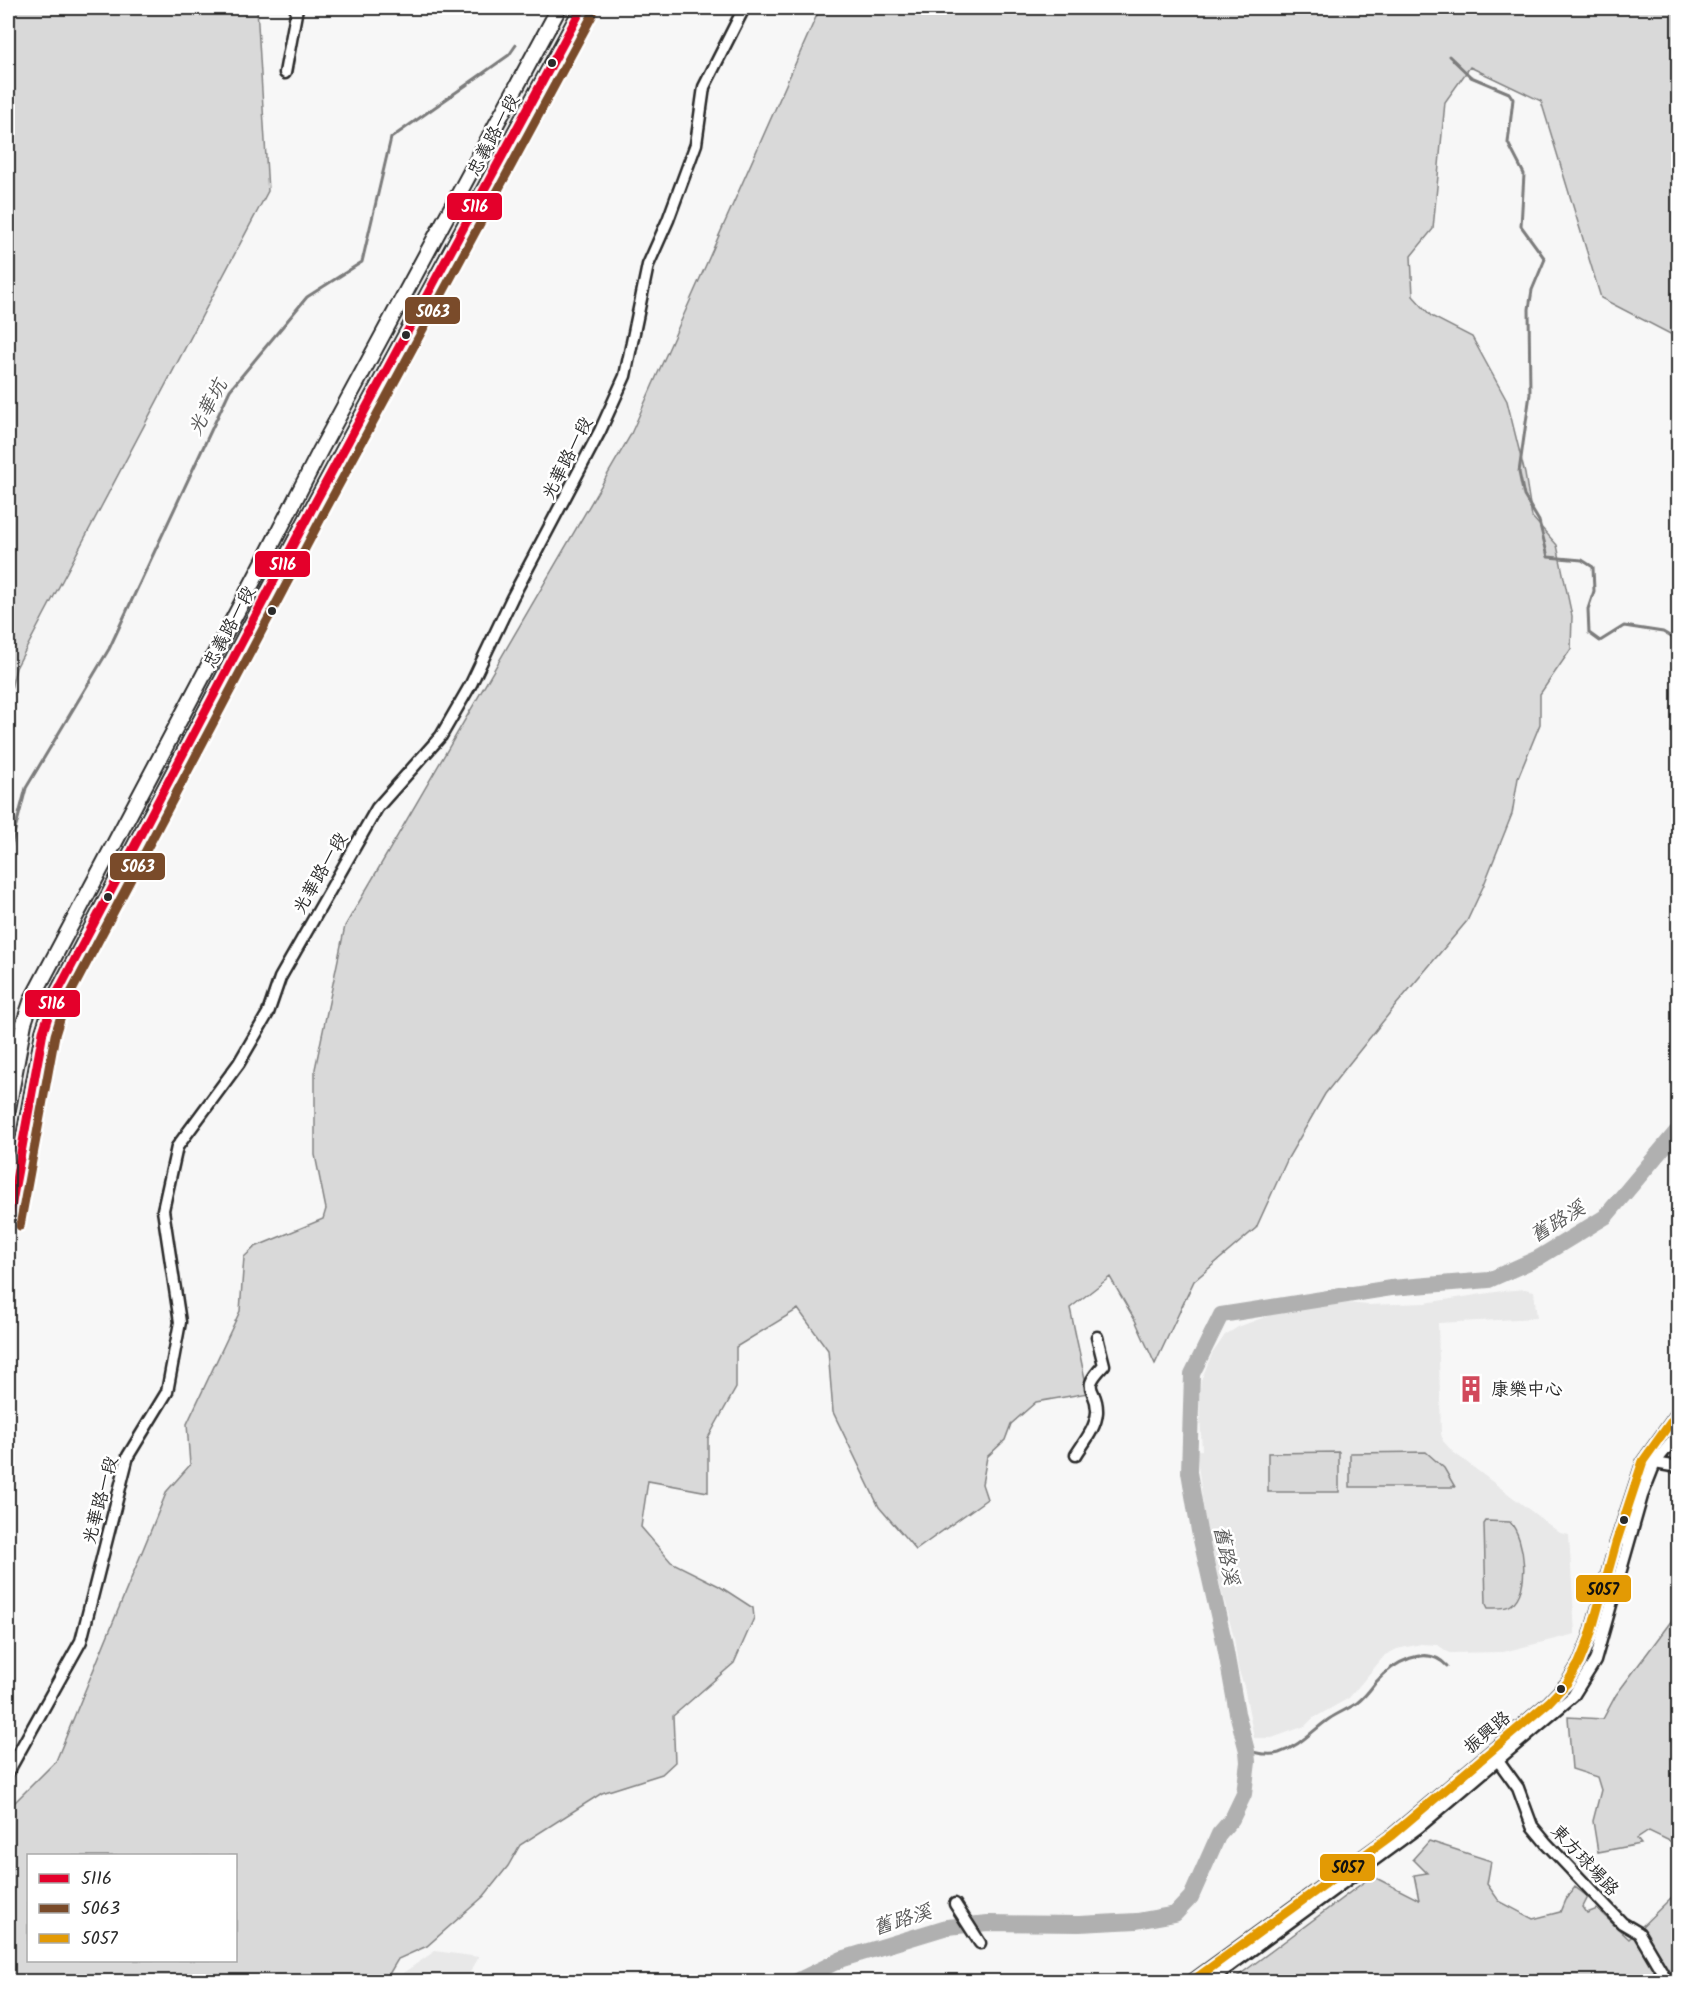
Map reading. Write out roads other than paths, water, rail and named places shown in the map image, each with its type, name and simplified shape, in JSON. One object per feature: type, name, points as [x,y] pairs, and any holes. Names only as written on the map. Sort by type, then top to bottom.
[{"type":"main road","name":"忠義路一段","points":[[8,1109],[24,1023],[32,999],[253,572],[413,270],[559,8]]},
{"type":"main road","name":"忠義路一段","points":[[10,1218],[44,1032],[52,1001],[439,284],[582,8]]},
{"type":"main road","points":[[413,270],[439,284]]},
{"type":"main road","points":[[253,572],[277,585]]},
{"type":"street","points":[[285,73],[297,8]]},
{"type":"street","name":"光華路一段","points":[[8,1772],[81,1641],[128,1456],[167,1392],[180,1322],[163,1210],[177,1147],[239,1063],[268,1013],[280,978],[377,808],[441,736],[471,684],[512,598],[600,431],[625,376],[648,265],[668,220],[696,144],[704,87],[744,8]]},
{"type":"street","points":[[1076,1455],[1093,1428],[1097,1411],[1090,1386],[1092,1377],[1104,1365],[1097,1337]]},
{"type":"street","name":"振興路","points":[[1208,1982],[1410,1833],[1495,1755],[1568,1683],[1590,1636],[1642,1461],[1678,1412]]},
{"type":"street","name":"振興路","points":[[1190,1982],[1392,1835],[1573,1696],[1595,1661],[1642,1496],[1655,1463],[1678,1434]]},
{"type":"street","points":[[1642,1461],[1678,1467]]},
{"type":"street","name":"東方球場路","points":[[1495,1755],[1518,1788],[1532,1826],[1622,1923],[1638,1933],[1668,1982]]},
{"type":"street","points":[[955,1904],[980,1943]]},
{"type":"waterway","name":"光華坑","points":[[8,857],[26,788],[109,649],[230,390],[307,297],[362,262],[391,138],[509,55],[516,45]]},
{"type":"waterway","points":[[1449,56],[1471,77],[1509,93],[1513,99],[1508,143],[1524,174],[1521,226],[1545,259],[1532,290],[1529,309],[1530,394],[1519,472],[1524,496],[1539,521],[1548,557],[1582,560],[1593,567],[1594,591],[1588,609],[1589,633],[1600,641],[1624,626],[1663,632],[1673,638],[1678,652]]},
{"type":"waterway","name":"舊路溪","points":[[795,1982],[842,1959],[947,1927],[988,1923],[1079,1924],[1137,1921],[1175,1914],[1191,1897],[1219,1834],[1232,1819],[1244,1794],[1248,1762],[1199,1531],[1189,1472],[1192,1374],[1221,1315],[1391,1288],[1489,1280],[1538,1258],[1605,1217],[1678,1130]]},
{"type":"waterway","points":[[1247,1751],[1275,1754],[1286,1750],[1306,1738],[1329,1719],[1357,1703],[1391,1668],[1410,1658],[1429,1656],[1439,1659],[1447,1666]]},
{"type":"place","name":"康樂中心","points":[[1471,1389]]}]
